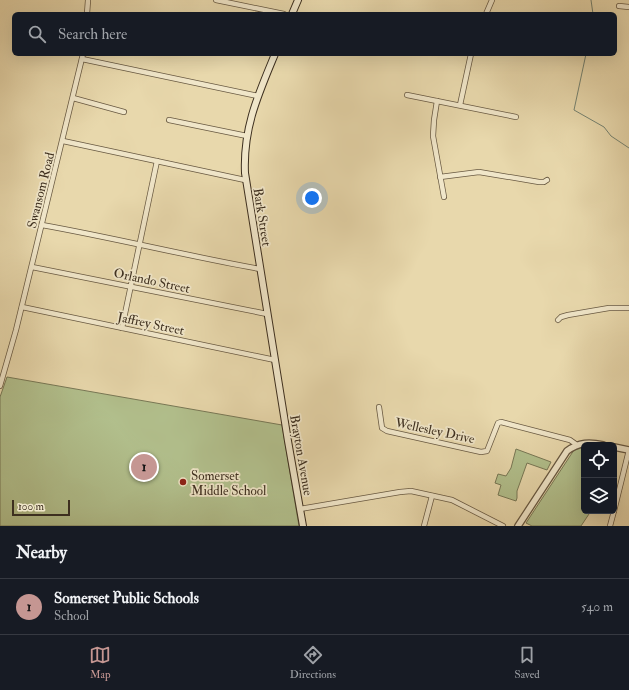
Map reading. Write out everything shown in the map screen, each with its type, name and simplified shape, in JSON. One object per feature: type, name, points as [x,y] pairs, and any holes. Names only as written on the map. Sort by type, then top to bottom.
[{"type":"main road","points":[[293,12],[298,0]]},
{"type":"main road","name":"Bark Street","points":[[272,56],[249,123],[245,161],[246,180],[279,388]]},
{"type":"main road","name":"Brayton Avenue","points":[[279,388],[303,526]]},
{"type":"street","points":[[87,12],[88,0]]},
{"type":"street","points":[[216,0],[274,12]]},
{"type":"street","points":[[487,12],[492,0]]},
{"type":"street","points":[[619,6],[629,8]]},
{"type":"street","points":[[460,105],[471,56]]},
{"type":"street","points":[[82,57],[258,96]]},
{"type":"street","name":"Swansom Road","points":[[0,386],[22,307],[82,57]]},
{"type":"street","points":[[407,95],[516,116]]},
{"type":"street","points":[[73,98],[124,112]]},
{"type":"street","points":[[437,101],[433,136],[444,197]]},
{"type":"street","points":[[169,120],[247,136]]},
{"type":"street","points":[[63,141],[246,180]]},
{"type":"street","points":[[122,328],[157,161]]},
{"type":"street","points":[[440,177],[479,172],[539,182],[544,182],[547,180]]},
{"type":"street","points":[[42,225],[260,269]]},
{"type":"street","name":"Orlando Street","points":[[32,266],[267,314]]},
{"type":"street","name":"Jaffrey Street","points":[[22,307],[275,360]]},
{"type":"street","points":[[558,320],[568,314],[609,308],[629,308]]},
{"type":"street","name":"Wellesley Drive","points":[[379,407],[382,428],[387,431],[481,452],[487,451],[499,422],[570,440],[577,445]]},
{"type":"street","points":[[518,526],[566,452],[573,446],[581,444]]},
{"type":"street","points":[[617,448],[629,450],[617,499]]},
{"type":"street","points":[[300,509],[406,491],[452,500],[504,526]]},
{"type":"street","points":[[424,526],[432,496]]},
{"type":"street","points":[[610,526],[613,514]]},
{"type":"green space","points":[[7,377],[282,425],[299,526],[0,526],[0,397]]},
{"type":"green space","points":[[581,448],[581,514],[589,514],[581,526],[532,526],[526,523],[574,450]]},
{"type":"green space","points":[[516,449],[551,462],[547,470],[527,463],[517,491],[516,501],[498,495],[501,485],[495,483],[498,474],[506,476],[511,468]]},
{"type":"waterway","points":[[591,0],[593,12]]},
{"type":"waterway","points":[[586,56],[574,110],[604,127],[611,136],[629,148]]},
{"type":"place","name":"Somerset Public Schools","points":[[144,467]]},
{"type":"place","name":"Somerset Middle School","points":[[183,482]]}]
